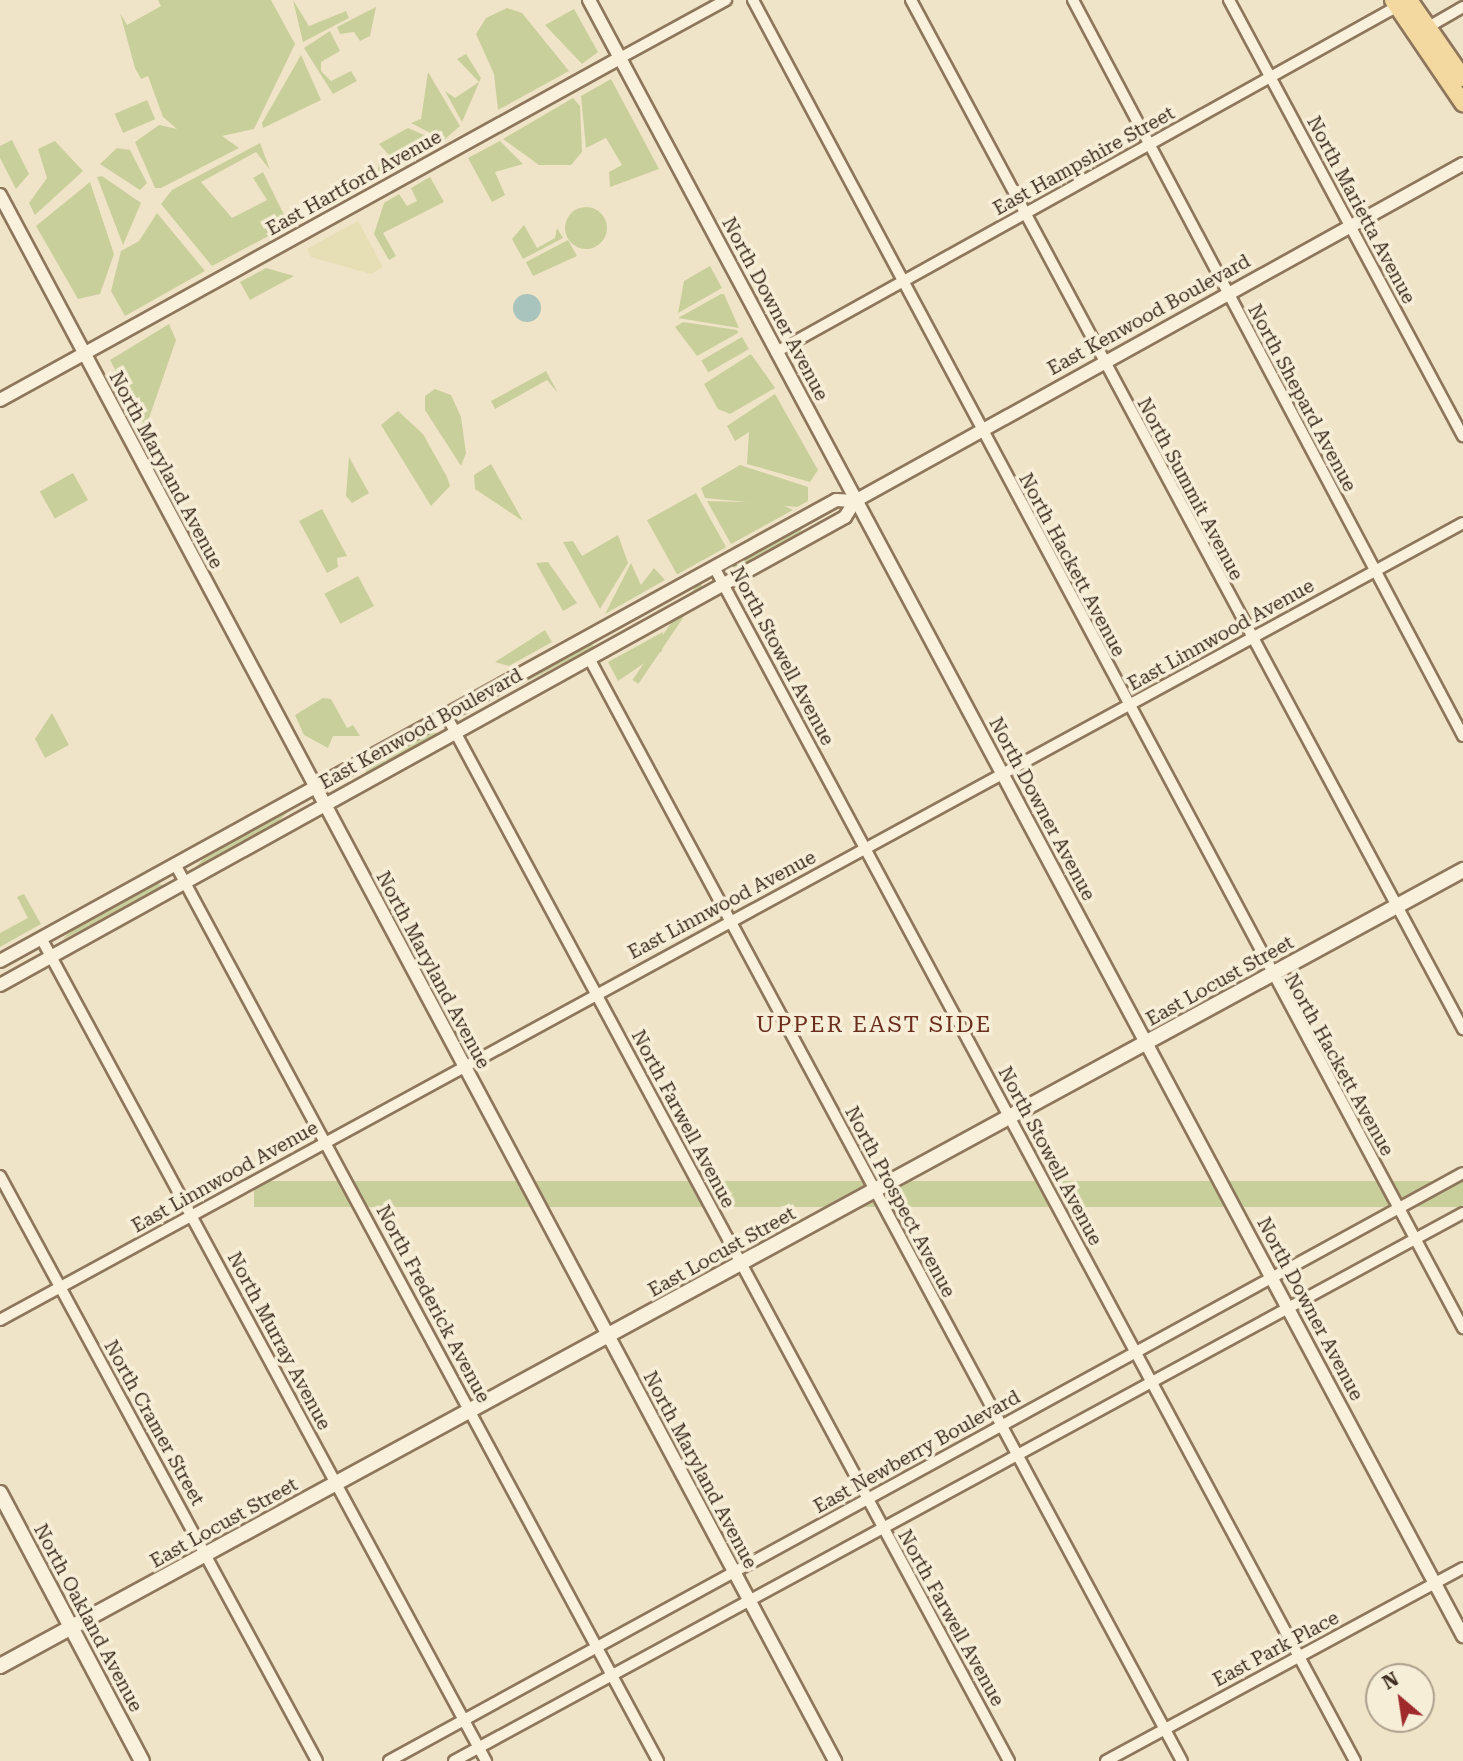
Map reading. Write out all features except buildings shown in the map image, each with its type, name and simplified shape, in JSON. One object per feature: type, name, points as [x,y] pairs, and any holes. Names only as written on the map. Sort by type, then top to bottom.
[{"type":"main road","points":[[1402,2],[1463,78]]},
{"type":"main road","points":[[1423,31],[1463,103]]},
{"type":"main road","name":"East Locust Street","points":[[0,1667],[1463,870]]},
{"type":"main road","name":"North Oakland Avenue","points":[[0,1493],[142,1761]]},
{"type":"street","name":"North Downer Avenue","points":[[589,0],[1000,774],[1463,1636]]},
{"type":"street","name":"East Hartford Avenue","points":[[0,400],[726,0]]},
{"type":"street","name":"North Hackett Avenue","points":[[753,0],[1270,975],[1463,1328]]},
{"type":"street","name":"North Summit Avenue","points":[[911,0],[1102,363],[1463,1029]]},
{"type":"street","name":"North Shepard Avenue","points":[[1073,0],[1463,736]]},
{"type":"street","name":"North Marietta Avenue","points":[[1230,0],[1463,436]]},
{"type":"street","name":"East Hampshire Street","points":[[776,352],[1270,79],[1402,2]]},
{"type":"street","points":[[1423,31],[1463,8]]},
{"type":"street","name":"East Kenwood Boulevard","points":[[0,985],[845,517],[855,501],[1463,164]]},
{"type":"street","name":"North Maryland Avenue","points":[[0,195],[313,789],[835,1761]]},
{"type":"street","name":"East Kenwood Boulevard","points":[[0,961],[836,500],[855,501]]},
{"type":"street","name":"East Linnwood Avenue","points":[[0,1320],[1463,523]]},
{"type":"street","name":"North Stowell Avenue","points":[[714,567],[1355,1761]]},
{"type":"street","name":"North Prospect Avenue","points":[[589,658],[999,1427],[1182,1761]]},
{"type":"street","name":"North Farwell Avenue","points":[[446,715],[866,1500],[1009,1761]]},
{"type":"street","name":"North Frederick Avenue","points":[[175,864],[659,1761]]},
{"type":"street","name":"North Murray Avenue","points":[[41,938],[486,1761]]},
{"type":"street","name":"East Newberry Boulevard","points":[[389,1761],[1463,1173]]},
{"type":"street","name":"North Cramer Street","points":[[0,1176],[317,1761]]},
{"type":"street","points":[[454,1761],[1463,1213]]},
{"type":"street","name":"East Park Place","points":[[1106,1761],[1463,1568]]},
{"type":"shaded area","points":[[358,221],[383,267],[371,274],[311,257],[307,249]]},
{"type":"green space","points":[[158,0],[271,0],[295,44],[254,129],[222,136],[239,148],[161,188],[155,188],[135,142],[159,125],[177,129],[163,117],[148,76],[141,79],[135,68],[120,13],[127,25],[161,6]]},
{"type":"green space","points":[[293,0],[309,26],[346,11],[349,18],[303,42]]},
{"type":"green space","points":[[376,7],[370,36],[360,41],[354,32],[340,34],[337,27]]},
{"type":"green space","points":[[507,8],[522,13],[569,71],[498,110],[494,74],[476,34],[486,18]]},
{"type":"green space","points":[[574,9],[598,52],[582,64],[545,25]]},
{"type":"green space","points":[[330,31],[340,51],[321,62],[321,71],[331,81],[351,71],[357,81],[333,94],[304,48]]},
{"type":"green space","points":[[466,54],[481,78],[462,122],[445,91],[455,98],[479,82],[457,59]]},
{"type":"green space","points":[[301,55],[321,100],[263,128],[262,123]]},
{"type":"green space","points":[[428,72],[460,126],[444,140],[411,123],[421,119]]},
{"type":"green space","points":[[611,79],[659,169],[610,187],[609,172],[622,165],[606,138],[586,148],[581,96]]},
{"type":"green space","points":[[573,98],[580,106],[582,152],[571,165],[539,165],[503,139]]},
{"type":"green space","points":[[147,100],[155,119],[123,133],[115,114]]},
{"type":"green space","points":[[408,128],[440,142],[377,177],[379,162],[389,155],[379,144]]},
{"type":"green space","points":[[12,140],[29,174],[16,189],[0,158],[0,146]]},
{"type":"green space","points":[[55,141],[83,171],[35,215],[29,203],[47,178],[38,149]]},
{"type":"green space","points":[[500,141],[523,164],[495,172],[505,195],[492,202],[468,158]]},
{"type":"green space","points":[[260,143],[270,170],[256,152],[201,182],[232,218],[267,200],[253,178],[263,172],[289,225],[212,266],[161,204],[172,190]]},
{"type":"green space","points":[[117,148],[130,150],[147,183],[140,190],[100,164]]},
{"type":"green space","points":[[102,176],[141,203],[123,245],[97,177]]},
{"type":"green space","points":[[430,177],[444,202],[383,233],[396,256],[389,260],[374,234],[384,203],[399,194],[407,206],[417,201],[411,188]]},
{"type":"green space","points":[[90,182],[114,254],[100,294],[78,299],[36,226]]},
{"type":"green space","points":[[586,207],[601,213],[607,228],[601,243],[586,249],[571,243],[565,228],[571,213]]},
{"type":"green space","points":[[157,213],[205,271],[125,316],[111,291],[121,251],[139,241]]},
{"type":"green space","points":[[524,225],[537,248],[555,238],[557,228],[563,238],[523,259],[512,239]]},
{"type":"green space","points":[[568,240],[577,256],[533,276],[526,262]]},
{"type":"green space","points":[[710,266],[722,288],[678,313],[684,281]]},
{"type":"green space","points":[[266,268],[294,276],[250,300],[240,282]]},
{"type":"green space","points":[[721,294],[724,294],[739,328],[678,318]]},
{"type":"green space","points":[[683,322],[737,330],[738,333],[697,356],[675,327]]},
{"type":"green space","points":[[169,324],[176,340],[148,421],[153,430],[147,430],[110,360]]},
{"type":"green space","points":[[742,337],[749,349],[708,373],[701,361]]},
{"type":"green space","points":[[751,354],[775,388],[730,414],[718,409],[704,384]]},
{"type":"green space","points":[[546,371],[558,393],[547,380],[495,409],[491,401]]},
{"type":"green space","points":[[435,389],[451,395],[461,417],[466,453],[461,466],[425,410],[425,396]]},
{"type":"green space","points":[[775,394],[818,470],[810,482],[747,464],[749,432],[735,441],[727,426]]},
{"type":"green space","points":[[398,411],[423,434],[447,477],[450,486],[431,506],[381,425]]},
{"type":"green space","points":[[349,457],[369,493],[352,503],[346,496]]},
{"type":"green space","points":[[491,464],[523,521],[475,489],[474,475]]},
{"type":"green space","points":[[740,465],[808,487],[808,501],[797,507],[705,498],[701,488]]},
{"type":"green space","points":[[73,473],[88,500],[55,519],[40,491]]},
{"type":"green space","points":[[696,493],[726,547],[677,574],[647,520]]},
{"type":"green space","points":[[707,501],[779,503],[793,510],[731,544]]},
{"type":"green space","points":[[322,509],[347,556],[337,558],[338,567],[327,573],[299,521]]},
{"type":"green space","points":[[804,524],[799,535],[733,572],[734,563]]},
{"type":"green space","points":[[618,535],[628,563],[600,609],[563,542],[573,541],[582,556]]},
{"type":"green space","points":[[548,562],[577,603],[563,611],[536,563]]},
{"type":"green space","points":[[631,563],[641,585],[654,568],[665,580],[605,614]]},
{"type":"green space","points":[[358,576],[374,606],[340,624],[324,594]]},
{"type":"green space","points":[[698,583],[704,587],[638,684],[633,680]]},
{"type":"green space","points":[[545,630],[552,642],[509,666],[495,662]]},
{"type":"green space","points":[[663,632],[662,651],[618,681],[608,662]]},
{"type":"green space","points":[[591,641],[594,647],[462,715],[466,710]]},
{"type":"green space","points":[[323,698],[331,699],[347,728],[353,725],[360,736],[333,736],[328,748],[304,735],[295,715]]},
{"type":"green space","points":[[52,713],[69,745],[45,758],[35,739]]},
{"type":"green space","points":[[431,730],[438,734],[365,773],[369,763]]},
{"type":"green space","points":[[297,802],[276,824],[196,867],[217,844]]},
{"type":"green space","points":[[150,881],[165,886],[62,940],[83,918]]},
{"type":"green space","points":[[24,894],[41,924],[0,947],[0,933],[28,918],[17,897]]},
{"type":"green space","points":[[254,1181],[1463,1181],[1463,1207],[254,1207]]},
{"type":"water","points":[[527,294],[537,298],[541,308],[537,318],[527,322],[517,318],[513,308],[517,298]]},
{"type":"district","name":"UPPER EAST SIDE","points":[[874,1025]]}]
